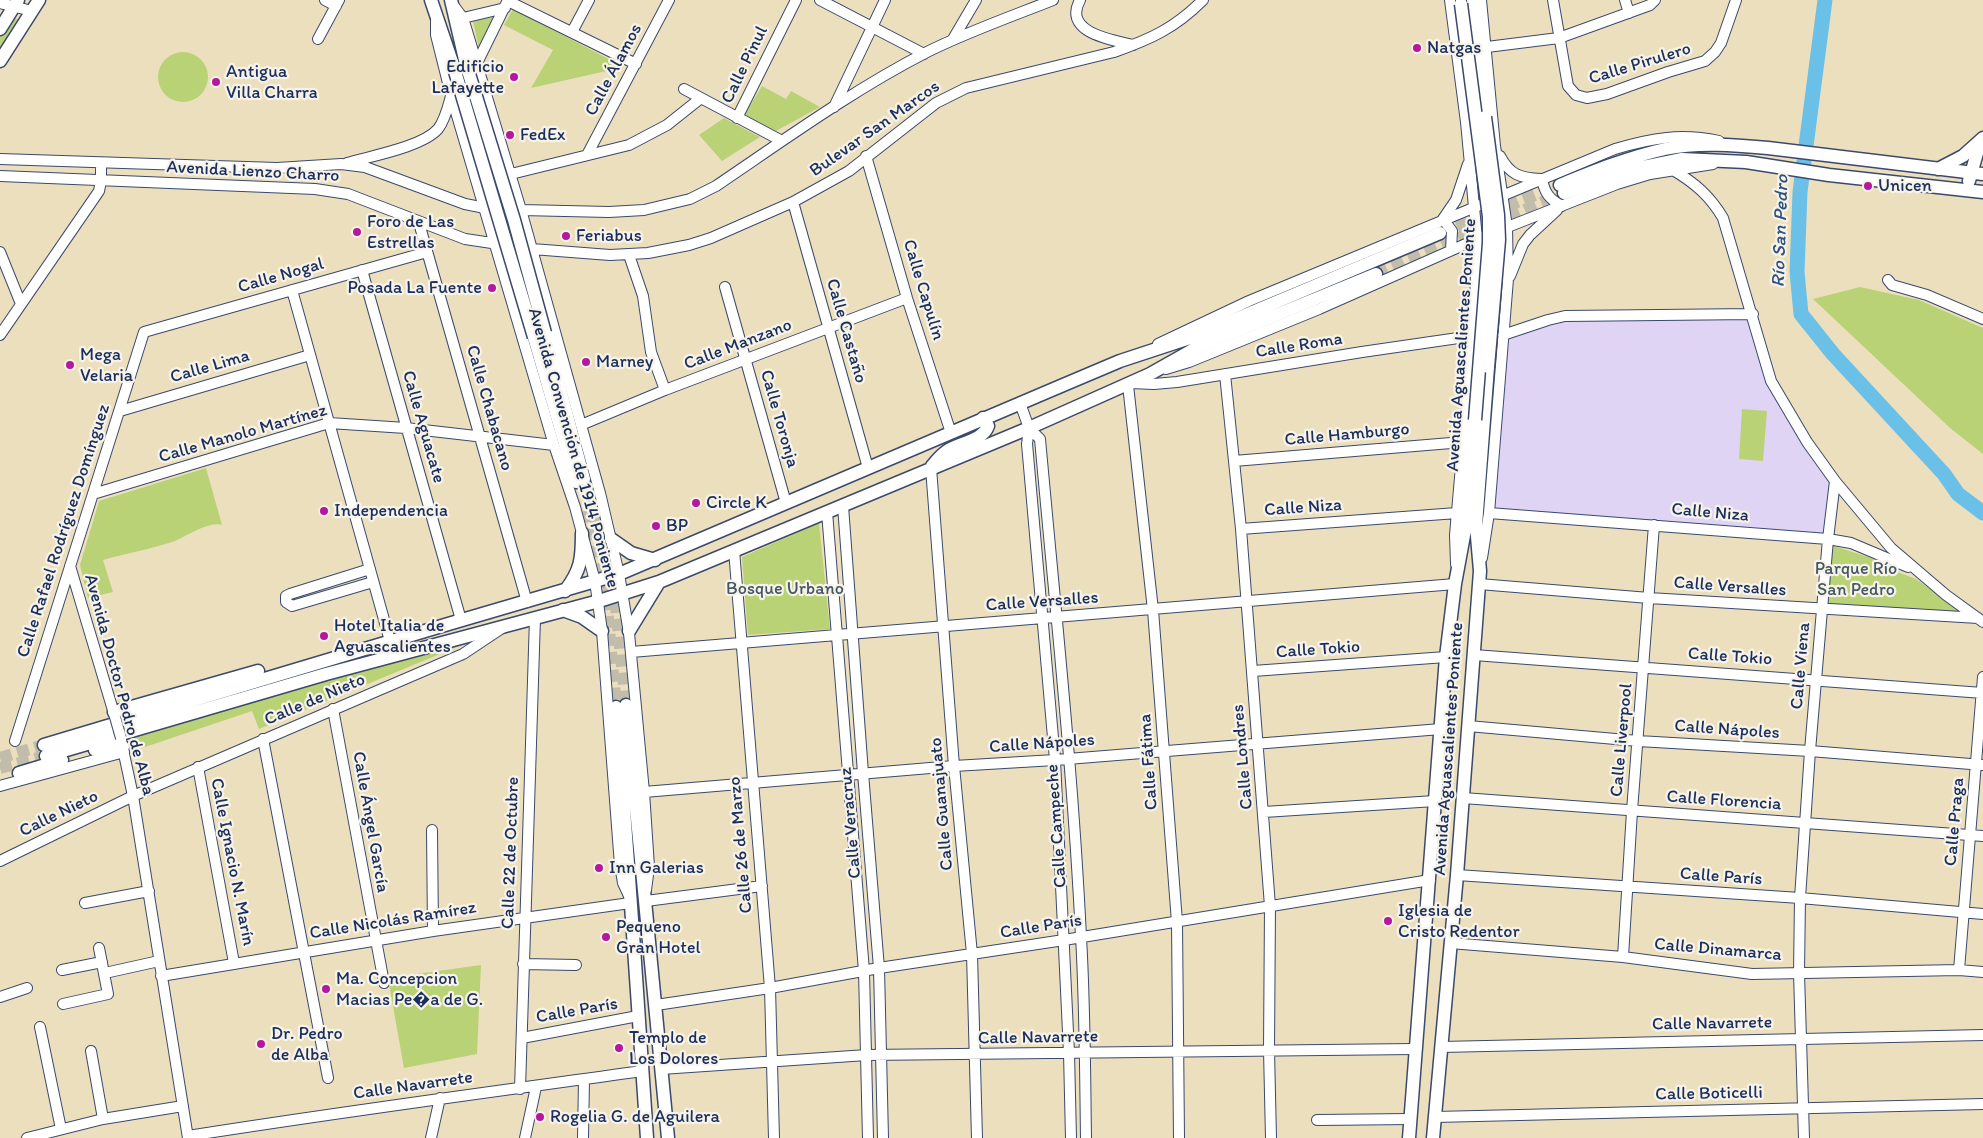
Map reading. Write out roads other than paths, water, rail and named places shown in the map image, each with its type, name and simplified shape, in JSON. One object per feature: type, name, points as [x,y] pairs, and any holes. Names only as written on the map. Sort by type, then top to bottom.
[{"type":"main road","points":[[0,61],[39,0]]},
{"type":"main road","name":"Avenida Convención de 1914 Poniente","points":[[432,0],[436,15],[465,66]]},
{"type":"main road","name":"Avenida Aguascalientes Poniente","points":[[1433,1138],[1457,875],[1474,655],[1479,578],[1476,525],[1499,240],[1498,215],[1473,0]]},
{"type":"main road","name":"Avenida Aguascalientes Poniente","points":[[1409,1138],[1446,657],[1456,578],[1465,530],[1489,243],[1489,217],[1457,1]]},
{"type":"main road","name":"Avenida Convención de 1914 Poniente","points":[[451,2],[465,66],[580,481]]},
{"type":"main road","points":[[0,29],[16,3]]},
{"type":"main road","points":[[1937,169],[1963,156],[1983,139]]},
{"type":"main road","points":[[1967,190],[1977,173],[1983,139]]},
{"type":"main road","points":[[1562,195],[1620,161],[1666,149],[1700,146],[1768,148],[1977,173]]},
{"type":"main road","points":[[1562,195],[1624,171],[1682,159],[1728,161],[1829,175],[1983,191]]},
{"type":"main road","points":[[1376,274],[1198,347],[1130,384],[1029,428],[659,582],[599,601],[45,750],[390,640],[619,574],[1120,361],[1192,337],[1440,233]]},
{"type":"main road","points":[[931,468],[940,456],[950,449],[983,435],[988,426],[984,418]]},
{"type":"main road","points":[[565,591],[573,580],[581,562],[582,533]]},
{"type":"main road","points":[[611,539],[631,553],[655,560]]},
{"type":"main road","points":[[628,631],[659,582]]},
{"type":"main road","points":[[563,610],[587,620],[602,631]]},
{"type":"main road","points":[[114,714],[292,662],[332,658]]},
{"type":"main road","name":"Avenida Convención de 1914 Poniente","points":[[647,1138],[630,901],[621,706],[645,897],[668,1138]]},
{"type":"main road","points":[[19,773],[107,746],[123,746]]},
{"type":"street","points":[[318,39],[337,3],[325,0]]},
{"type":"street","points":[[572,32],[589,0]]},
{"type":"street","name":"Calle Álamos","points":[[587,156],[669,0]]},
{"type":"street","name":"Calle Pinul","points":[[737,118],[796,0]]},
{"type":"street","points":[[820,0],[924,54]]},
{"type":"street","points":[[834,108],[885,0]]},
{"type":"street","points":[[953,39],[976,0]]},
{"type":"street","name":"Bulevar San Marcos","points":[[485,208],[609,212],[644,210],[690,199],[716,186],[865,88],[924,54],[953,39],[1053,0]]},
{"type":"street","points":[[1080,0],[1076,13],[1083,27],[1102,38],[1134,45]]},
{"type":"street","name":"Bulevar San Marcos","points":[[496,245],[629,255],[648,253],[704,240],[793,202],[849,170],[936,103],[966,88],[1114,52],[1134,45],[1163,33],[1188,15],[1203,0]]},
{"type":"street","name":"Avenida Aguascalientes Poniente","points":[[1479,578],[1489,513],[1508,279],[1507,227],[1496,146],[1481,0]]},
{"type":"street","name":"Calle Pirulero","points":[[1552,0],[1568,86],[1576,94],[1587,98],[1607,94],[1704,60],[1715,52],[1722,43],[1736,0]]},
{"type":"street","points":[[1626,0],[1629,13]]},
{"type":"street","points":[[1487,47],[1559,38],[1629,13],[1655,0]]},
{"type":"street","name":"Avenida Aguascalientes Poniente","points":[[1456,578],[1457,513],[1475,305],[1477,239],[1457,1]]},
{"type":"street","name":"Avenida Convención de 1914 Poniente","points":[[451,2],[462,18],[465,66],[503,150],[511,174],[581,425],[619,574],[631,652],[644,792],[649,867],[645,897]]},
{"type":"street","points":[[0,3],[16,3],[32,11]]},
{"type":"street","points":[[465,66],[507,3]]},
{"type":"street","points":[[462,18],[507,3],[572,32],[636,64]]},
{"type":"street","name":"Avenida Convención de 1914 Poniente","points":[[436,15],[436,35],[451,95],[595,581],[602,631],[620,865],[623,883],[630,901]]},
{"type":"street","points":[[684,89],[782,141]]},
{"type":"street","points":[[342,164],[419,142],[430,136],[443,120],[451,95]]},
{"type":"street","points":[[511,174],[629,145],[667,125],[701,98]]},
{"type":"street","points":[[1120,361],[1249,301],[1615,149],[1658,139],[1681,136],[1704,138],[1742,146]]},
{"type":"street","points":[[1470,158],[1473,164],[1479,168],[1488,166],[1494,158],[1496,146]]},
{"type":"street","points":[[1496,146],[1506,167],[1512,173],[1530,179],[1542,180]]},
{"type":"street","points":[[472,161],[478,164],[491,164],[503,150]]},
{"type":"street","name":"Calle Capulín","points":[[866,156],[908,298],[951,433]]},
{"type":"street","points":[[1443,219],[1456,200],[1470,158]]},
{"type":"street","name":"Avenida Lienzo Charro","points":[[0,159],[277,168],[342,164],[365,167],[465,204],[485,208]]},
{"type":"street","points":[[1150,374],[1189,362],[1319,309],[1507,227],[1562,195],[1617,184],[1650,174],[1728,161]]},
{"type":"street","points":[[0,334],[99,191],[102,163]]},
{"type":"street","points":[[1673,170],[1702,189],[1714,202],[1723,218],[1753,314],[1771,381],[1802,434],[1835,481],[1891,548],[1946,595],[1981,620]]},
{"type":"street","name":"Avenida Lienzo Charro","points":[[0,176],[316,189],[348,194],[465,240],[496,245]]},
{"type":"street","points":[[1542,180],[1547,195],[1552,201],[1562,195]]},
{"type":"street","points":[[1508,279],[1524,244],[1562,195]]},
{"type":"street","name":"Calle Castaño","points":[[793,202],[868,468]]},
{"type":"street","points":[[1443,219],[1452,231],[1452,250]]},
{"type":"street","name":"Calle Chabacano","points":[[419,223],[527,602]]},
{"type":"street","points":[[0,252],[21,304]]},
{"type":"street","name":"Calle Nogal","points":[[144,332],[428,252]]},
{"type":"street","points":[[629,255],[643,296],[651,352],[665,390]]},
{"type":"street","points":[[505,277],[518,264],[534,266],[538,270]]},
{"type":"street","name":"Calle Aguacate","points":[[362,270],[461,620]]},
{"type":"street","points":[[1888,280],[1892,285],[1927,295],[1983,319]]},
{"type":"street","name":"Calle Toronja","points":[[725,287],[786,502]]},
{"type":"street","points":[[292,290],[390,640]]},
{"type":"street","name":"Calle Manzano","points":[[581,425],[665,390],[908,298]]},
{"type":"street","points":[[1475,305],[1488,301],[1506,308]]},
{"type":"street","points":[[1503,334],[1565,316],[1753,314]]},
{"type":"street","name":"Calle Rafael Rodríguez Domínguez","points":[[15,741],[144,332]]},
{"type":"street","name":"Calle Roma","points":[[1130,384],[1177,382],[1472,336]]},
{"type":"street","name":"Calle Lima","points":[[120,410],[310,355]]},
{"type":"street","name":"Calle Londres","points":[[1225,374],[1241,529],[1270,906],[1269,1050],[1271,1138]]},
{"type":"street","name":"Calle Fátima","points":[[1130,384],[1153,610],[1177,922],[1179,1138]]},
{"type":"street","name":"Calle Campeche","points":[[1020,404],[1029,428],[1040,439],[1069,759],[1082,937],[1086,1138]]},
{"type":"street","name":"Calle Manolo Martínez","points":[[93,494],[329,423],[406,428],[554,445]]},
{"type":"street","name":"Calle Campeche","points":[[1029,428],[1027,444],[1055,760],[1070,1053],[1071,1138]]},
{"type":"street","name":"Calle Hamburgo","points":[[1234,461],[1463,442]]},
{"type":"street","name":"Calle Guanajuato","points":[[931,468],[954,766],[972,954],[977,1138]]},
{"type":"street","name":"Calle Viena","points":[[1804,1138],[1799,973],[1800,898],[1816,679],[1835,481]]},
{"type":"street","name":"Calle Veracruz","points":[[844,506],[863,773],[880,968],[883,1138]]},
{"type":"street","name":"Calle Veracruz","points":[[828,512],[864,971],[868,1138]]},
{"type":"street","name":"Calle Niza","points":[[1241,529],[1457,513]]},
{"type":"street","name":"Calle Niza","points":[[1489,513],[1828,539],[1851,543],[1871,550],[1922,574]]},
{"type":"street","name":"Calle Liverpool","points":[[1623,957],[1654,525]]},
{"type":"street","name":"Calle 26 de Marzo","points":[[734,550],[770,988],[774,1138]]},
{"type":"street","name":"Avenida Doctor Pedro de Alba","points":[[70,565],[123,746],[149,891],[188,1137]]},
{"type":"street","points":[[370,569],[290,594],[286,596],[286,602],[292,606],[373,582]]},
{"type":"street","name":"Calle Versalles","points":[[631,652],[742,641],[1247,602],[1456,578]]},
{"type":"street","name":"Calle Versalles","points":[[1479,578],[1649,598],[1981,620]]},
{"type":"street","name":"Calle 22 de Octubre","points":[[520,1089],[535,618]]},
{"type":"street","name":"Calle de Nieto","points":[[133,796],[464,654],[505,626]]},
{"type":"street","name":"Calle Tokio","points":[[1474,655],[1816,679],[1982,693]]},
{"type":"street","name":"Calle Tokio","points":[[1252,672],[1446,657]]},
{"type":"street","name":"Calle Praga","points":[[1959,970],[1970,836],[1980,765],[1983,677]]},
{"type":"street","name":"Calle Ángel García","points":[[333,710],[384,983]]},
{"type":"street","name":"Calle Nápoles","points":[[1468,726],[1638,741],[1810,751],[1980,765]]},
{"type":"street","name":"Calle Nápoles","points":[[644,792],[863,773],[1441,730]]},
{"type":"street","points":[[263,739],[328,1078]]},
{"type":"street","points":[[0,786],[123,746]]},
{"type":"street","name":"Calle Ignacio N. Marín","points":[[198,767],[234,963]]},
{"type":"street","name":"Calle Nieto","points":[[0,861],[133,796]]},
{"type":"street","name":"Calle Florencia","points":[[1463,798],[1983,836]]},
{"type":"street","points":[[1264,812],[1435,801]]},
{"type":"street","points":[[432,830],[433,931]]},
{"type":"street","name":"Calle París","points":[[1457,875],[1800,898],[1983,914]]},
{"type":"street","name":"Calle París","points":[[656,1005],[1430,880]]},
{"type":"street","points":[[645,897],[762,886]]},
{"type":"street","points":[[85,903],[149,891]]},
{"type":"street","name":"Calle Nicolás Ramírez","points":[[161,976],[305,951],[630,901]]},
{"type":"street","name":"Calle Dinamarca","points":[[1450,943],[1623,957],[1752,974],[1959,970],[1983,972]]},
{"type":"street","points":[[63,1004],[107,995],[105,973],[99,948]]},
{"type":"street","points":[[105,973],[159,961]]},
{"type":"street","points":[[62,970],[102,962]]},
{"type":"street","points":[[524,964],[576,965]]},
{"type":"street","points":[[0,997],[27,988]]},
{"type":"street","name":"Calle París","points":[[522,1038],[638,1016]]},
{"type":"street","points":[[40,1027],[61,1129]]},
{"type":"street","name":"Calle Navarrete","points":[[1441,1047],[1983,1035]]},
{"type":"street","name":"Calle Navarrete","points":[[661,1068],[867,1055],[1416,1049]]},
{"type":"street","points":[[91,1051],[103,1119]]},
{"type":"street","name":"Calle Navarrete","points":[[188,1137],[440,1098],[536,1087],[642,1071]]},
{"type":"street","points":[[583,1138],[584,1079]]},
{"type":"street","points":[[525,1138],[536,1087]]},
{"type":"street","points":[[431,1138],[440,1098]]},
{"type":"street","name":"Calle Boticelli","points":[[1435,1117],[1983,1104]]},
{"type":"street","points":[[27,1138],[103,1119],[183,1106]]},
{"type":"street","points":[[1317,1120],[1411,1119]]},
{"type":"waterway","name":"Río San Pedro","points":[[1825,0],[1800,192],[1797,272],[1801,314],[1833,354],[1944,474],[1958,494],[1983,513]]},
{"type":"tunnel","points":[[1440,233],[1560,185]]},
{"type":"tunnel","points":[[1376,274],[1564,193]]},
{"type":"tunnel","points":[[584,479],[615,597],[626,705]]},
{"type":"tunnel","points":[[584,511],[606,596],[616,707]]},
{"type":"tunnel","points":[[0,758],[44,745]]},
{"type":"tunnel","points":[[0,768],[46,756]]},
{"type":"place","name":"Natgas","points":[[1417,48]]},
{"type":"place","name":"Edificio Lafayette","points":[[514,77]]},
{"type":"place","name":"Antigua Villa Charra","points":[[216,82]]},
{"type":"place","name":"FedEx","points":[[510,135]]},
{"type":"place","name":"Unicen","points":[[1868,186]]},
{"type":"place","name":"Foro de Las Estrellas","points":[[357,232]]},
{"type":"place","name":"Feriabus","points":[[566,236]]},
{"type":"place","name":"Posada La Fuente","points":[[492,288]]},
{"type":"place","name":"Marney","points":[[586,362]]},
{"type":"place","name":"Mega Velaria","points":[[70,365]]},
{"type":"place","name":"Circle K","points":[[696,503]]},
{"type":"place","name":"Independencia","points":[[324,511]]},
{"type":"place","name":"BP","points":[[656,526]]},
{"type":"place","name":"Hotel Italia de Aguascalientes","points":[[324,636]]},
{"type":"place","name":"Inn Galerias","points":[[599,868]]},
{"type":"place","name":"Iglesia de Cristo Redentor","points":[[1388,921]]},
{"type":"place","name":"Pequeno Gran Hotel","points":[[606,937]]},
{"type":"place","name":"Ma. Concepcion Macias Pe�a de G.","points":[[326,989]]},
{"type":"place","name":"Dr. Pedro de Alba","points":[[261,1044]]},
{"type":"place","name":"Templo de Los Dolores","points":[[619,1048]]},
{"type":"place","name":"Rogelia G. de Aguilera","points":[[540,1117]]},
{"type":"park label","name":"Parque Río San Pedro","points":[[1856,579]]},
{"type":"park label","name":"Bosque Urbano","points":[[785,589]]}]
